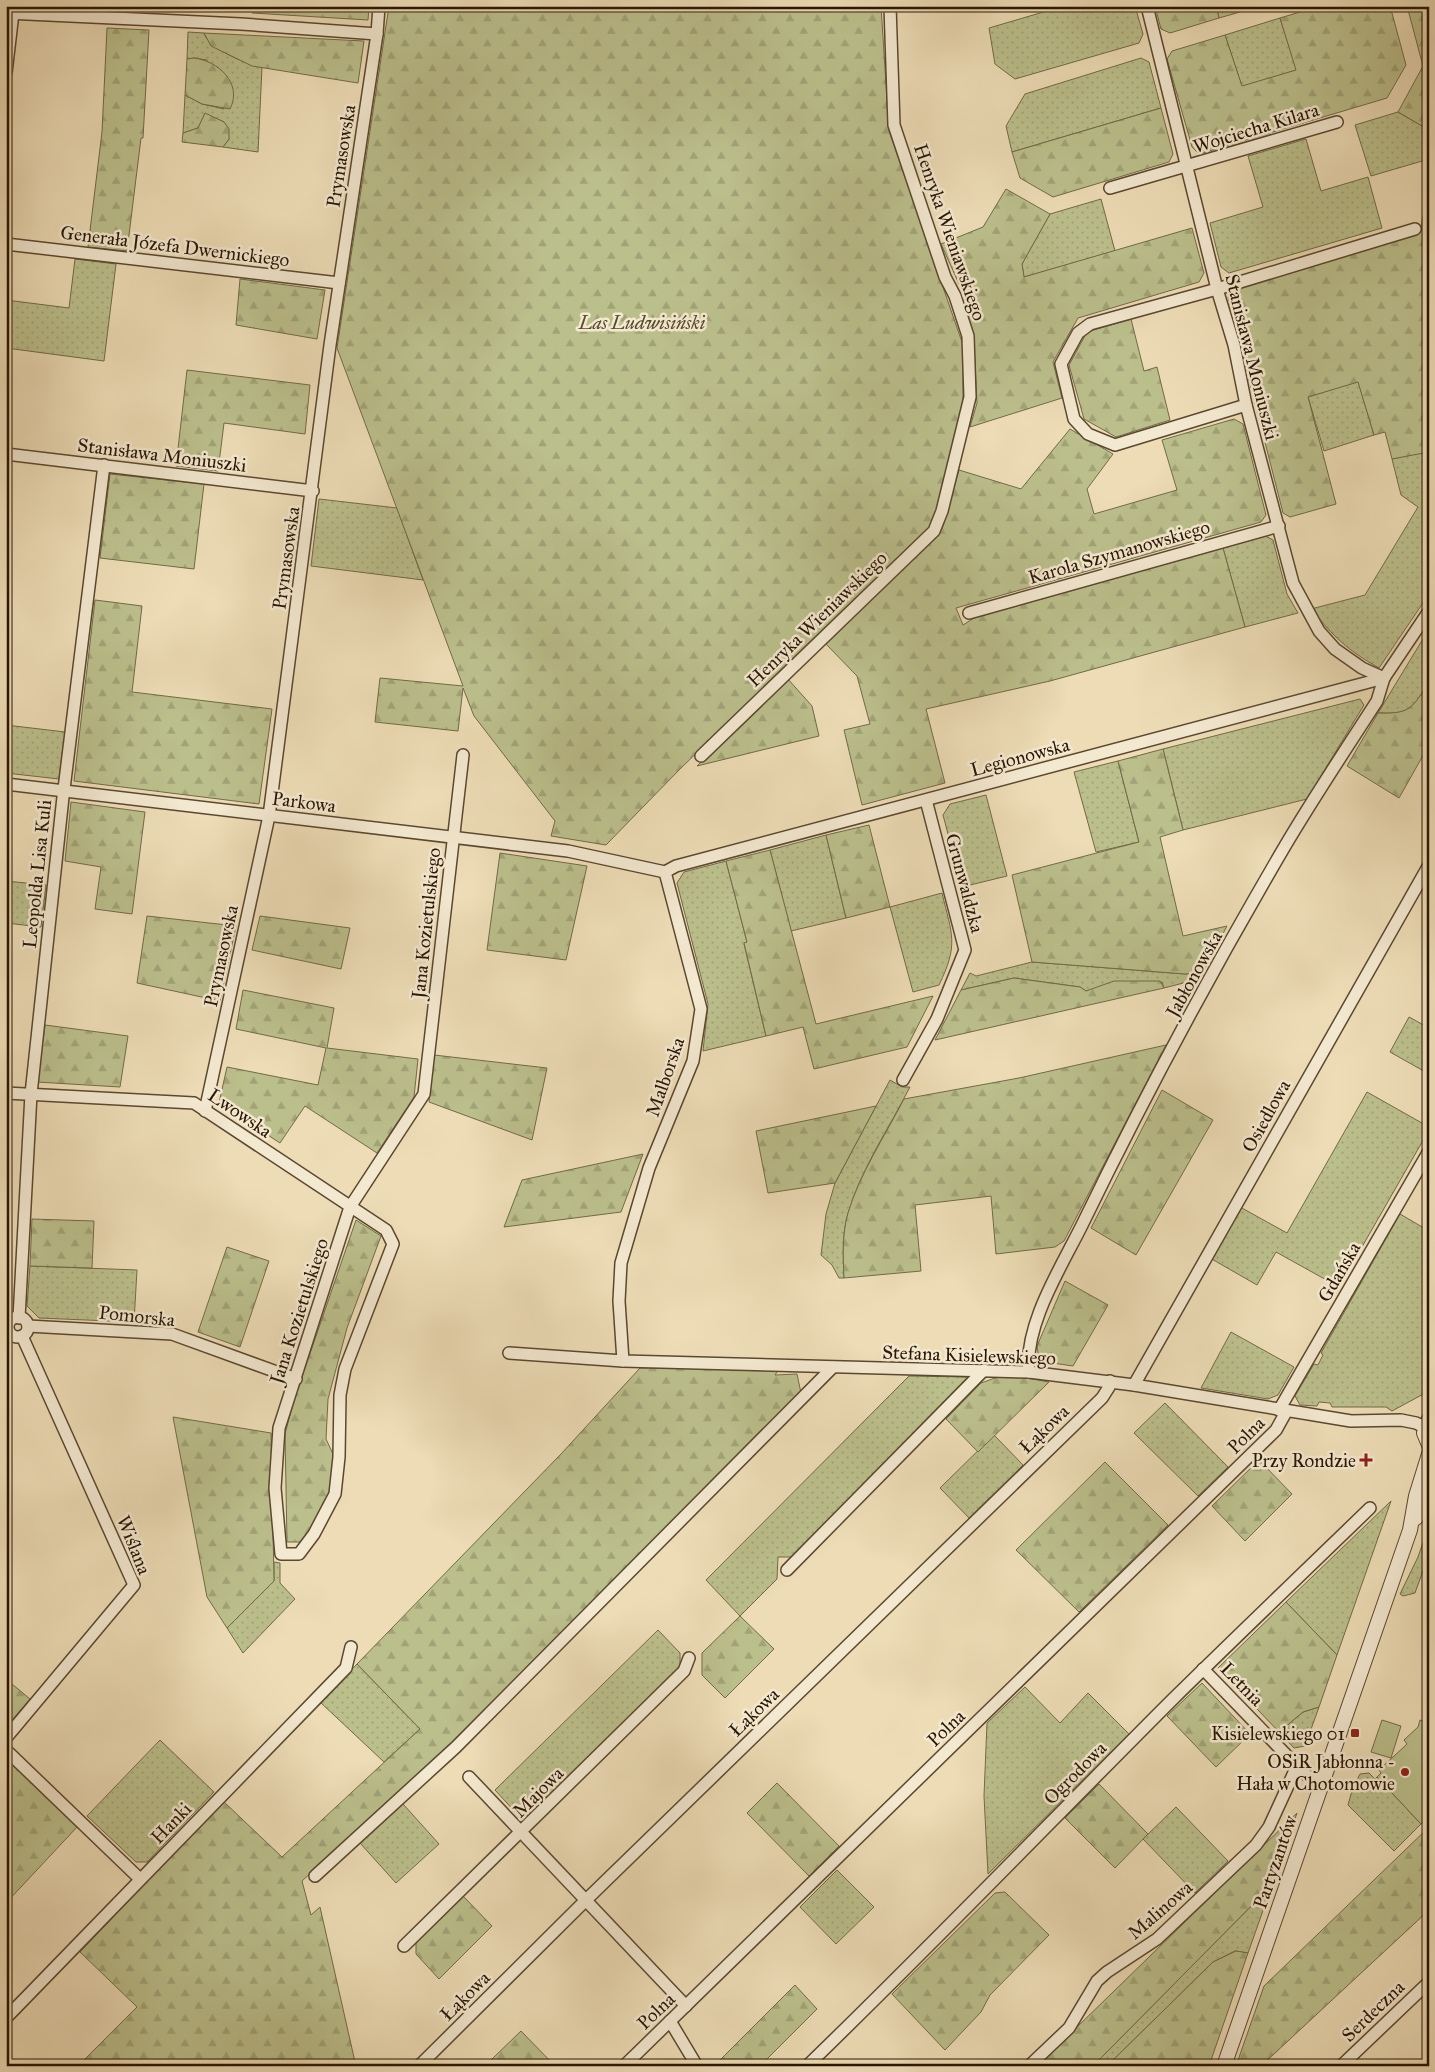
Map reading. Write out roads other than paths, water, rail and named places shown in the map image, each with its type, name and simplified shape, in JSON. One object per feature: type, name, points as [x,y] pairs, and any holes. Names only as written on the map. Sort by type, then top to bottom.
[{"type":"street","name":"Prymasowska","points":[[206,1111],[269,816],[339,283],[377,34],[379,6]]},
{"type":"street","name":"Henryka Wieniawskiego","points":[[700,756],[934,531],[942,511],[970,398],[968,336],[955,296],[945,277],[894,125],[890,6]]},
{"type":"street","name":"Stanisława Moniuszki","points":[[1147,6],[1186,168],[1217,289],[1234,345],[1246,405],[1293,583],[1319,631],[1350,660],[1384,678]]},
{"type":"street","points":[[6,73],[9,13],[242,24],[377,34]]},
{"type":"street","name":"Wojciecha Kilara","points":[[1110,188],[1186,168],[1337,122]]},
{"type":"street","points":[[1246,405],[1115,445],[1088,434],[1074,419],[1061,364],[1078,333],[1090,324],[1217,289],[1415,229]]},
{"type":"street","name":"Generała Józefa Dwernickiego","points":[[6,244],[339,283]]},
{"type":"street","name":"Stanisława Moniuszki","points":[[6,454],[313,491]]},
{"type":"street","name":"Leopolda Lisa Kuli","points":[[14,1333],[11,1320],[19,1318],[31,1094],[64,791],[104,465]]},
{"type":"street","name":"Karola Szymanowskiego","points":[[969,613],[1278,526]]},
{"type":"street","name":"Jabłonowska","points":[[1029,1372],[1027,1356],[1030,1340],[1046,1299],[1100,1188],[1211,976],[1286,844],[1377,701],[1384,678],[1429,611]]},
{"type":"street","name":"Legionowska","points":[[665,872],[676,866],[1384,678]]},
{"type":"street","name":"Jana Kozietulskiego","points":[[393,1244],[344,1369],[340,1395],[339,1457],[334,1494],[314,1534],[302,1551],[294,1555],[281,1554],[275,1488],[280,1428],[350,1207],[424,1094],[463,755]]},
{"type":"street","name":"Parkowa","points":[[6,784],[597,856],[665,872]]},
{"type":"street","name":"Grunwaldzka","points":[[903,1080],[937,1019],[965,950],[926,800]]},
{"type":"street","name":"Osiedlowa","points":[[1134,1385],[1429,865]]},
{"type":"street","name":"Malborska","points":[[623,1361],[620,1301],[621,1263],[649,1168],[693,1060],[701,1009],[665,872]]},
{"type":"street","name":"Lwowska","points":[[6,1093],[194,1103],[386,1230],[393,1244]]},
{"type":"street","name":"Gdańska","points":[[1282,1411],[1429,1152]]},
{"type":"street","name":"Pomorska","points":[[14,1333],[172,1334],[296,1379]]},
{"type":"street","name":"Wiślana","points":[[6,1738],[134,1585],[14,1333]]},
{"type":"street","name":"Stefana Kisielewskiego","points":[[509,1353],[623,1361],[1029,1372],[1134,1385],[1351,1421],[1401,1420],[1426,1423]]},
{"type":"street","points":[[315,1876],[456,1747],[833,1367]]},
{"type":"street","points":[[786,1570],[984,1370]]},
{"type":"street","name":"Łąkowa","points":[[419,2066],[586,1900],[1102,1398],[1110,1382]]},
{"type":"street","name":"Polna","points":[[624,2066],[1269,1437],[1279,1426],[1282,1411]]},
{"type":"street","points":[[1426,1423],[1425,1438],[1429,1445]]},
{"type":"street","points":[[1410,1530],[1416,1496],[1429,1454]]},
{"type":"street","points":[[1410,1530],[1429,1492]]},
{"type":"street","name":"Ogrodowa","points":[[807,2066],[927,1949],[1006,1866],[1203,1670],[1370,1508]]},
{"type":"street","name":"Partyzantów","points":[[1224,2066],[1410,1530]]},
{"type":"street","name":"Hanki","points":[[6,2018],[346,1668],[351,1647]]},
{"type":"street","name":"Majowa","points":[[404,1946],[684,1671],[689,1658]]},
{"type":"street","name":"Letnia","points":[[1203,1670],[1297,1766],[1310,1778],[1322,1783]]},
{"type":"street","points":[[6,1750],[140,1879]]},
{"type":"street","name":"Malinowa","points":[[1029,2066],[1069,2028],[1097,1981],[1107,1972],[1157,1939],[1256,1845],[1269,1827],[1297,1766]]},
{"type":"street","points":[[469,1778],[686,2006]]},
{"type":"street","name":"Serdeczna","points":[[1341,2066],[1429,1982]]},
{"type":"street","points":[[670,2022],[697,2066]]},
{"type":"street","points":[[1426,2066],[1429,2063]]},
{"type":"place","name":"Przy Rondzie","points":[[1366,1460]]},
{"type":"place","name":"Kisielewskiego 01","points":[[1355,1733]]},
{"type":"place","name":"OSiR Jabłonna - Hała w Chotomowie","points":[[1405,1772]]},
{"type":"park label","name":"Las Ludwisiński","points":[[642,322]]}]
